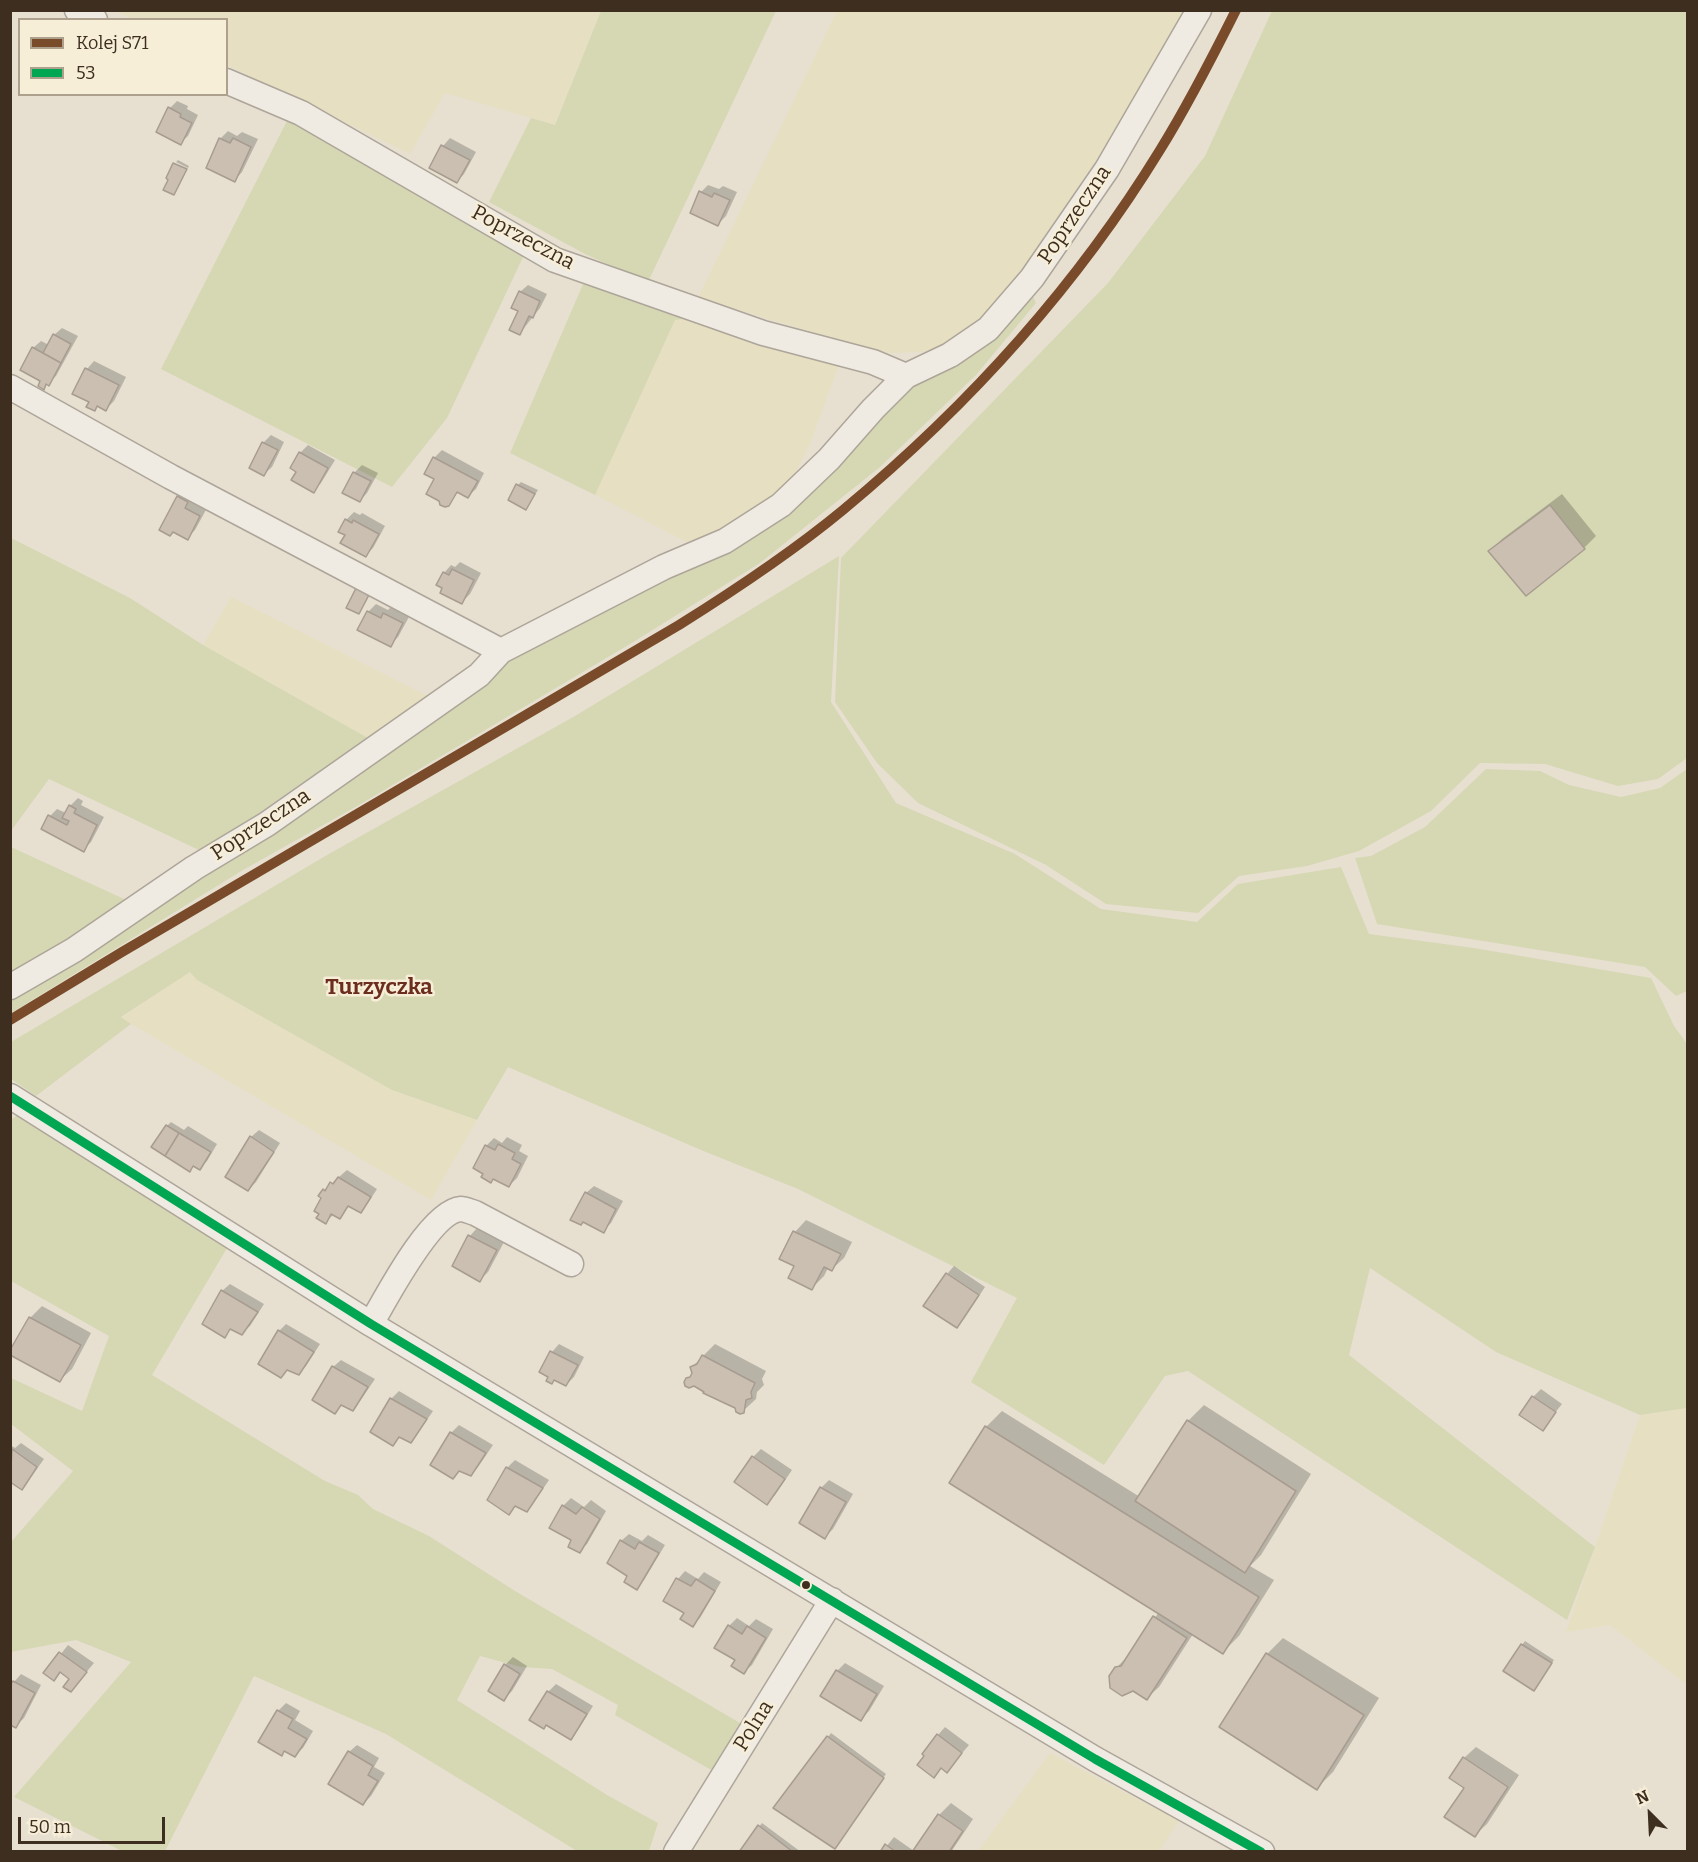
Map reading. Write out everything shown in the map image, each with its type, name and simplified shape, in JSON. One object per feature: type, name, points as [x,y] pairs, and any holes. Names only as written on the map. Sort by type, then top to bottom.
[{"type":"street","points":[[77,10],[91,18]]},
{"type":"street","name":"Poprzeczna","points":[[10,987],[74,950],[194,868],[267,824],[479,675],[501,651],[664,567],[725,541],[781,505],[829,459],[906,376],[950,356],[988,329],[1032,278],[1107,169],[1199,10]]},
{"type":"street","name":"Poprzeczna","points":[[228,82],[301,113],[555,260],[763,333],[873,362],[906,376]]},
{"type":"street","points":[[10,387],[171,477],[501,651]]},
{"type":"street","points":[[13,1101],[371,1324],[1095,1759],[1262,1851]]},
{"type":"street","points":[[371,1324],[433,1226],[461,1209],[475,1213],[571,1263]]},
{"type":"street","name":"Polna","points":[[676,1851],[832,1600]]},
{"type":"shaded area","points":[[115,11],[601,11],[555,125],[445,93],[410,154],[228,65],[228,18],[131,18]]},
{"type":"shaded area","points":[[837,11],[1183,11],[1120,132],[1048,237],[994,309],[954,342],[923,352],[883,353],[698,298]]},
{"type":"shaded area","points":[[698,317],[840,362],[810,444],[791,482],[763,508],[693,545],[595,495],[675,320]]},
{"type":"shaded area","points":[[231,597],[432,698],[375,742],[203,645]]},
{"type":"shaded area","points":[[190,971],[197,980],[392,1090],[477,1120],[431,1200],[121,1018]]},
{"type":"shaded area","points":[[1687,1408],[1687,1685],[1610,1625],[1566,1632],[1640,1415]]},
{"type":"shaded area","points":[[1050,1753],[1179,1821],[1159,1851],[978,1851]]},
{"type":"green space","points":[[601,11],[776,11],[648,282],[585,254],[489,202],[531,118],[555,125]]},
{"type":"green space","points":[[1272,11],[1687,11],[1687,758],[1658,779],[1618,786],[1545,764],[1480,763],[1431,811],[1359,851],[1307,866],[1239,876],[1198,913],[1106,904],[1046,865],[918,803],[877,763],[835,702],[841,558],[1108,283],[1205,156]]},
{"type":"green space","points":[[290,115],[525,253],[447,418],[392,487],[161,369]]},
{"type":"green space","points":[[584,282],[698,317],[675,320],[595,495],[510,453]]},
{"type":"green space","points":[[1030,290],[1036,303],[976,375],[880,467],[760,563],[635,641],[359,805],[243,870],[11,1013],[11,997],[504,658],[697,562]]},
{"type":"green space","points":[[11,538],[130,598],[203,645],[375,742],[203,852],[49,779],[11,831]]},
{"type":"green space","points":[[839,556],[831,702],[896,803],[1015,854],[1101,909],[1197,922],[1238,884],[1341,867],[1369,934],[1474,948],[1651,978],[1674,1026],[1687,1044],[1687,1408],[1640,1415],[1496,1352],[1370,1268],[1349,1355],[1595,1547],[1567,1620],[1188,1371],[1165,1376],[1104,1465],[971,1382],[1017,1298],[798,1189],[508,1067],[477,1120],[392,1090],[197,980],[190,972],[121,1017],[131,1024],[36,1096],[11,1079],[11,1042],[327,855],[575,716]]},
{"type":"green space","points":[[1486,769],[1540,771],[1569,785],[1621,797],[1660,788],[1687,769],[1687,991],[1676,996],[1645,967],[1377,924],[1355,858],[1371,856],[1425,827]]},
{"type":"green space","points":[[11,847],[124,899],[119,911],[11,979]]},
{"type":"green space","points":[[18,1115],[227,1248],[152,1375],[325,1481],[358,1495],[373,1509],[429,1536],[515,1591],[740,1723],[713,1771],[615,1715],[618,1705],[552,1669],[521,1667],[480,1656],[457,1700],[607,1795],[658,1823],[649,1851],[577,1851],[386,1734],[254,1676],[165,1851],[122,1851],[14,1797],[131,1662],[76,1640],[11,1652],[11,1542],[73,1471],[11,1424],[11,1378],[82,1411],[109,1336],[11,1281],[10,1120]]},
{"type":"building","points":[[168,107],[192,123],[181,145],[156,132]]},
{"type":"building","points":[[219,138],[230,143],[233,138],[251,147],[235,182],[206,168]]},
{"type":"building","points":[[441,145],[470,160],[457,183],[429,168]]},
{"type":"building","points":[[173,163],[187,169],[174,195],[163,190]]},
{"type":"building","points":[[699,191],[712,197],[714,193],[730,200],[718,226],[690,213]]},
{"type":"building","points":[[519,291],[540,301],[533,318],[529,316],[520,335],[509,330],[518,311],[511,308]]},
{"type":"building","points":[[53,334],[71,344],[61,363],[43,353]]},
{"type":"building","points":[[32,347],[61,363],[49,386],[46,384],[44,390],[38,386],[40,381],[20,370]]},
{"type":"building","points":[[85,368],[119,385],[106,411],[97,406],[95,411],[86,407],[89,402],[72,394]]},
{"type":"building","points":[[262,442],[278,450],[264,476],[249,468]]},
{"type":"building","points":[[299,452],[328,468],[314,493],[291,480],[296,472],[290,468]]},
{"type":"building","points":[[433,457],[478,481],[468,498],[457,492],[449,506],[445,507],[426,494],[434,479],[424,474]]},
{"type":"building","points":[[353,472],[371,481],[360,502],[342,493]]},
{"type":"building","points":[[516,484],[535,494],[526,510],[508,500]]},
{"type":"building","points":[[177,496],[188,502],[185,508],[200,516],[188,540],[173,532],[170,536],[159,530]]},
{"type":"building","points":[[1550,505],[1585,549],[1526,596],[1488,551]]},
{"type":"building","points":[[345,519],[352,523],[353,520],[379,534],[366,557],[340,543],[345,535],[338,532]]},
{"type":"building","points":[[452,569],[474,580],[462,604],[440,593],[442,588],[436,585],[443,572],[449,575]]},
{"type":"building","points":[[357,586],[370,593],[359,614],[346,608]]},
{"type":"building","points":[[367,611],[381,618],[383,613],[403,623],[391,647],[357,630]]},
{"type":"building","points":[[69,805],[76,809],[74,813],[97,825],[84,852],[41,829],[48,815],[67,825],[69,821],[62,818]]},
{"type":"building","points":[[166,1125],[179,1133],[165,1156],[151,1147]]},
{"type":"building","points":[[179,1133],[211,1152],[200,1170],[193,1166],[190,1172],[165,1156]]},
{"type":"building","points":[[250,1136],[274,1152],[248,1191],[225,1177]]},
{"type":"building","points":[[498,1144],[515,1153],[512,1159],[521,1164],[509,1187],[493,1179],[491,1183],[473,1168],[485,1145],[495,1150]]},
{"type":"building","points":[[338,1177],[371,1197],[361,1213],[348,1206],[340,1219],[331,1214],[326,1224],[316,1218],[319,1214],[314,1211],[321,1198],[318,1196],[323,1189],[325,1191],[330,1182],[333,1184]]},
{"type":"building","points":[[585,1192],[616,1209],[604,1233],[583,1222],[581,1225],[570,1220]]},
{"type":"building","points":[[793,1231],[841,1254],[832,1271],[824,1267],[812,1290],[788,1278],[794,1266],[779,1259]]},
{"type":"building","points":[[468,1235],[497,1250],[480,1282],[452,1266]]},
{"type":"building","points":[[946,1273],[979,1295],[957,1328],[923,1306]]},
{"type":"building","points":[[221,1290],[258,1312],[242,1335],[230,1329],[225,1338],[202,1324]]},
{"type":"building","points":[[29,1317],[81,1345],[60,1382],[10,1355],[10,1350]]},
{"type":"building","points":[[278,1330],[314,1352],[299,1375],[287,1370],[281,1378],[258,1364]]},
{"type":"building","points":[[550,1351],[578,1365],[566,1386],[554,1380],[552,1384],[546,1381],[548,1377],[539,1372]]},
{"type":"building","points":[[702,1355],[755,1383],[751,1392],[752,1398],[746,1400],[744,1413],[736,1412],[735,1408],[703,1393],[694,1386],[689,1388],[685,1386],[686,1378],[692,1373],[690,1367],[697,1364]]},
{"type":"building","points":[[332,1366],[368,1387],[353,1411],[341,1405],[335,1414],[312,1400]]},
{"type":"building","points":[[1532,1396],[1556,1412],[1543,1431],[1519,1415]]},
{"type":"building","points":[[390,1398],[427,1419],[411,1443],[399,1437],[393,1446],[370,1432]]},
{"type":"building","points":[[1187,1420],[1296,1491],[1245,1573],[1135,1501]]},
{"type":"building","points":[[985,1426],[1259,1597],[1223,1654],[949,1483]]},
{"type":"building","points":[[450,1432],[486,1453],[471,1476],[459,1471],[453,1479],[430,1465]]},
{"type":"building","points":[[12,1449],[37,1467],[22,1490],[10,1482]]},
{"type":"building","points":[[752,1456],[785,1479],[767,1505],[734,1482]]},
{"type":"building","points":[[506,1467],[543,1488],[527,1512],[515,1506],[509,1515],[487,1500]]},
{"type":"building","points":[[820,1487],[846,1502],[825,1539],[799,1523]]},
{"type":"building","points":[[562,1505],[576,1514],[582,1507],[600,1519],[580,1553],[568,1547],[571,1540],[549,1528]]},
{"type":"building","points":[[620,1540],[635,1549],[639,1542],[659,1553],[637,1590],[624,1582],[627,1576],[607,1563]]},
{"type":"building","points":[[676,1578],[691,1586],[696,1579],[715,1591],[693,1627],[680,1619],[684,1613],[663,1601]]},
{"type":"building","points":[[1153,1616],[1187,1638],[1147,1700],[1133,1691],[1122,1696],[1110,1688],[1109,1676],[1115,1667],[1121,1666]]},
{"type":"building","points":[[728,1625],[742,1634],[747,1626],[766,1638],[744,1674],[731,1666],[735,1660],[714,1648]]},
{"type":"building","points":[[1521,1644],[1552,1663],[1534,1691],[1503,1671]]},
{"type":"building","points":[[59,1652],[87,1672],[71,1692],[63,1687],[69,1679],[60,1672],[54,1681],[43,1673]]},
{"type":"building","points":[[1266,1653],[1364,1715],[1317,1790],[1219,1727]]},
{"type":"building","points":[[504,1664],[520,1674],[504,1701],[488,1691]]},
{"type":"building","points":[[836,1670],[877,1694],[861,1721],[820,1696]]},
{"type":"building","points":[[13,1681],[35,1693],[16,1728],[10,1725],[10,1685]]},
{"type":"building","points":[[547,1691],[587,1714],[571,1740],[546,1725],[544,1729],[529,1720]]},
{"type":"building","points":[[277,1710],[293,1719],[288,1728],[307,1739],[295,1757],[284,1751],[282,1756],[258,1742]]},
{"type":"building","points":[[937,1734],[962,1753],[947,1773],[941,1768],[934,1778],[917,1765]]},
{"type":"building","points":[[827,1736],[884,1778],[835,1849],[773,1808]]},
{"type":"building","points":[[348,1751],[373,1766],[368,1775],[378,1781],[363,1805],[328,1784]]},
{"type":"building","points":[[1463,1757],[1508,1787],[1475,1837],[1444,1817],[1464,1788],[1449,1778]]},
{"type":"building","points":[[938,1814],[963,1831],[949,1852],[912,1852]]},
{"type":"building","points":[[758,1825],[793,1852],[739,1852]]},
{"type":"building","points":[[885,1844],[896,1852],[880,1852]]},
{"type":"rail line","name":"S71","points":[[10,1020],[679,625],[762,570],[843,510],[933,430],[975,387],[1016,343],[1092,250],[1160,150],[1190,99],[1236,10]]},
{"type":"transit line","name":"53","points":[[10,1096],[371,1324],[1095,1759],[1261,1852]]},
{"type":"district","name":"Turzyczka","points":[[379,988]]}]
